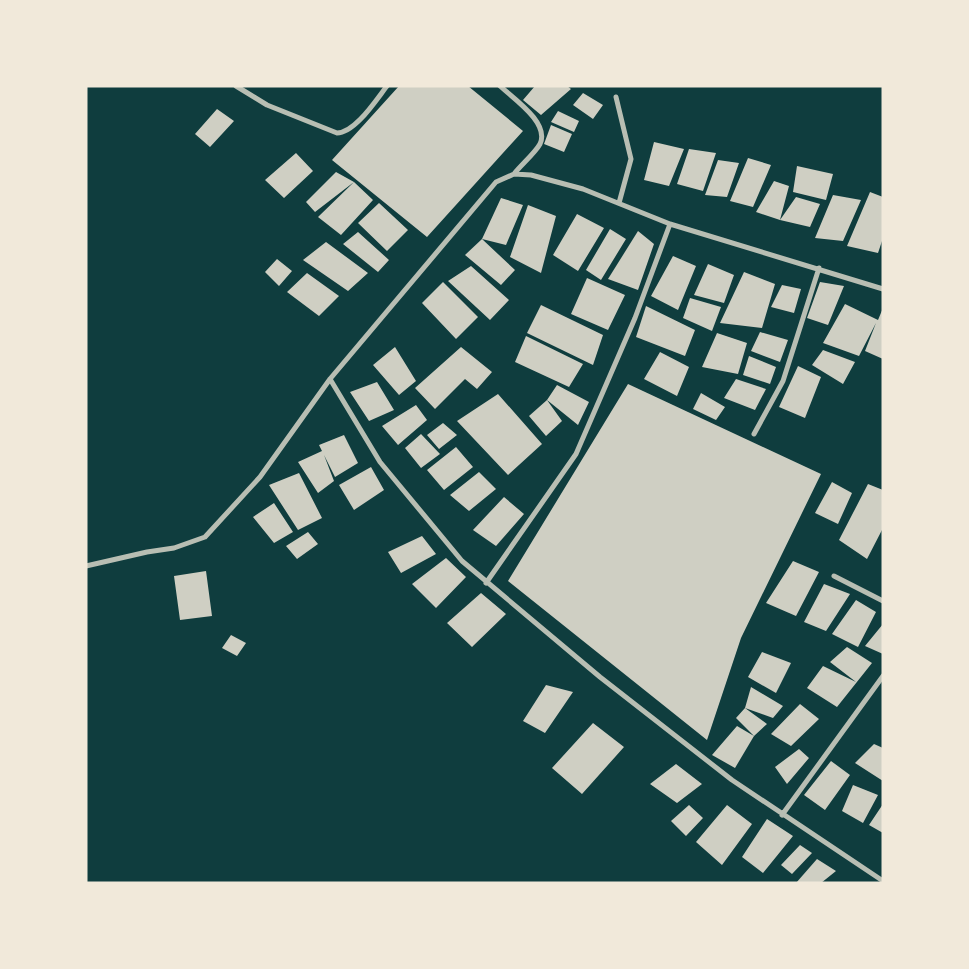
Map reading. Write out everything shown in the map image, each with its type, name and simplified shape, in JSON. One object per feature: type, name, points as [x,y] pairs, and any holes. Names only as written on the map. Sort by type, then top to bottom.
[{"type":"street","points":[[236,86],[267,105],[337,133],[343,133],[351,128],[387,86]]},
{"type":"street","points":[[86,566],[174,548],[205,537],[260,477],[330,379],[496,182],[514,174],[540,144],[542,132],[538,121],[500,86]]},
{"type":"street","points":[[616,97],[631,159],[619,203]]},
{"type":"street","points":[[514,174],[531,175],[583,189],[670,224],[883,288]]},
{"type":"street","points":[[486,583],[576,454],[635,318],[670,224]]},
{"type":"street","points":[[754,434],[783,380],[819,268]]},
{"type":"street","points":[[330,379],[380,462],[462,561],[486,583],[600,677],[716,768],[782,815],[883,881]]},
{"type":"street","points":[[834,576],[883,601]]},
{"type":"street","points":[[782,815],[883,676]]},
{"type":"building","points":[[399,86],[468,86],[523,131],[427,237],[332,160]]},
{"type":"building","points":[[535,86],[567,86],[571,89],[541,115],[523,100]]},
{"type":"building","points":[[583,93],[603,105],[593,119],[573,105]]},
{"type":"building","points":[[217,109],[234,121],[210,147],[195,134]]},
{"type":"building","points":[[558,111],[579,121],[574,132],[551,122]]},
{"type":"building","points":[[551,125],[572,134],[564,152],[544,144]]},
{"type":"building","points":[[654,142],[684,149],[669,186],[644,180]]},
{"type":"building","points":[[689,149],[716,153],[703,191],[677,184]]},
{"type":"building","points":[[296,153],[313,171],[284,198],[265,180]]},
{"type":"building","points":[[748,158],[771,165],[753,207],[730,201]]},
{"type":"building","points":[[718,160],[739,163],[727,197],[705,195]]},
{"type":"building","points":[[797,166],[833,174],[826,200],[793,192]]},
{"type":"building","points":[[336,172],[354,182],[315,212],[306,202]]},
{"type":"building","points":[[774,181],[789,186],[780,220],[756,212]]},
{"type":"building","points":[[354,182],[373,200],[341,235],[318,217]]},
{"type":"building","points":[[870,192],[883,197],[883,238],[878,253],[847,246]]},
{"type":"building","points":[[833,195],[861,200],[843,241],[815,238]]},
{"type":"building","points":[[796,197],[820,204],[810,227],[780,220]]},
{"type":"building","points":[[501,198],[523,205],[506,245],[482,239]]},
{"type":"building","points":[[379,203],[408,230],[387,251],[358,223]]},
{"type":"building","points":[[528,205],[556,216],[541,273],[510,257]]},
{"type":"building","points":[[577,214],[604,228],[578,271],[553,255]]},
{"type":"building","points":[[610,229],[626,239],[601,280],[586,270]]},
{"type":"building","points":[[638,231],[654,244],[638,290],[608,279]]},
{"type":"building","points":[[358,232],[389,260],[378,272],[343,244]]},
{"type":"building","points":[[482,239],[515,270],[501,285],[465,255]]},
{"type":"building","points":[[326,242],[368,273],[348,291],[303,260]]},
{"type":"building","points":[[673,256],[696,266],[678,310],[651,296]]},
{"type":"building","points":[[277,259],[292,271],[279,286],[265,272]]},
{"type":"building","points":[[708,264],[734,275],[724,303],[694,295]]},
{"type":"building","points":[[471,266],[509,300],[490,320],[448,281]]},
{"type":"building","points":[[744,272],[775,284],[762,328],[720,323]]},
{"type":"building","points":[[307,273],[339,296],[319,316],[287,292]]},
{"type":"building","points":[[587,278],[625,295],[608,330],[571,314]]},
{"type":"building","points":[[443,282],[478,317],[456,339],[422,303]]},
{"type":"building","points":[[820,282],[844,286],[828,325],[807,318]]},
{"type":"building","points":[[782,285],[801,289],[794,313],[771,307]]},
{"type":"building","points":[[690,298],[721,307],[712,331],[683,318]]},
{"type":"building","points":[[845,304],[878,320],[883,308],[883,359],[865,351],[876,323],[859,356],[823,343]]},
{"type":"building","points":[[541,305],[603,335],[593,365],[527,333]]},
{"type":"building","points":[[646,306],[695,330],[685,356],[636,337]]},
{"type":"building","points":[[760,332],[788,340],[780,362],[751,351]]},
{"type":"building","points":[[717,333],[747,343],[738,374],[702,367]]},
{"type":"building","points":[[526,336],[583,364],[569,387],[515,362]]},
{"type":"building","points":[[395,347],[416,381],[399,395],[373,365]]},
{"type":"building","points":[[461,347],[492,372],[477,389],[465,379],[435,409],[415,388]]},
{"type":"building","points":[[823,350],[855,362],[843,384],[812,365]]},
{"type":"building","points":[[660,352],[689,367],[677,396],[644,379]]},
{"type":"building","points":[[749,356],[776,367],[770,384],[743,375]]},
{"type":"building","points":[[798,366],[821,377],[805,418],[779,407]]},
{"type":"building","points":[[736,379],[766,389],[755,410],[724,398]]},
{"type":"building","points":[[377,382],[394,410],[369,421],[350,392]]},
{"type":"building","points":[[628,384],[821,474],[741,638],[707,740],[508,581]]},
{"type":"building","points":[[557,385],[589,402],[578,425],[547,400]]},
{"type":"building","points":[[701,393],[725,407],[716,420],[693,409]]},
{"type":"building","points":[[498,394],[542,444],[508,475],[457,421]]},
{"type":"building","points":[[547,400],[562,421],[546,436],[529,416]]},
{"type":"building","points":[[416,405],[427,420],[398,445],[382,426]]},
{"type":"building","points":[[443,423],[457,435],[439,449],[427,435]]},
{"type":"building","points":[[421,434],[440,454],[421,468],[405,448]]},
{"type":"building","points":[[344,435],[358,463],[335,477],[324,455],[334,481],[318,493],[298,462],[322,451],[319,445]]},
{"type":"building","points":[[456,447],[473,467],[444,490],[427,470]]},
{"type":"building","points":[[371,467],[384,490],[354,510],[339,485]]},
{"type":"building","points":[[479,472],[496,489],[469,511],[450,495]]},
{"type":"building","points":[[299,473],[322,518],[298,530],[269,485]]},
{"type":"building","points":[[832,482],[852,493],[838,524],[815,513]]},
{"type":"building","points":[[868,484],[883,490],[883,528],[867,559],[839,540]]},
{"type":"building","points":[[504,497],[524,514],[496,546],[473,530]]},
{"type":"building","points":[[274,503],[293,532],[274,543],[253,517]]},
{"type":"building","points":[[308,532],[318,544],[297,559],[286,546]]},
{"type":"building","points":[[422,536],[436,554],[401,573],[388,552]]},
{"type":"building","points":[[446,558],[466,577],[436,608],[412,584]]},
{"type":"building","points":[[793,561],[819,572],[796,616],[766,603]]},
{"type":"building","points":[[206,571],[212,616],[180,620],[174,576]]},
{"type":"building","points":[[824,584],[850,594],[826,631],[804,622]]},
{"type":"building","points":[[481,593],[506,614],[472,647],[447,623]]},
{"type":"building","points":[[856,600],[876,612],[858,647],[832,634]]},
{"type":"building","points":[[883,624],[883,654],[865,646]]},
{"type":"building","points":[[231,635],[246,643],[237,656],[222,648]]},
{"type":"building","points":[[847,647],[872,663],[837,707],[807,688],[823,666],[856,682],[830,662]]},
{"type":"building","points":[[762,652],[791,663],[776,693],[748,677]]},
{"type":"building","points":[[546,685],[573,692],[545,733],[523,721]]},
{"type":"building","points":[[751,687],[783,706],[773,718],[745,708]]},
{"type":"building","points":[[800,704],[819,719],[791,746],[771,734]]},
{"type":"building","points":[[745,708],[767,724],[754,736],[736,718]]},
{"type":"building","points":[[593,723],[624,747],[582,794],[552,768]]},
{"type":"building","points":[[737,726],[754,736],[735,768],[712,755]]},
{"type":"building","points":[[874,744],[883,748],[883,781],[855,763]]},
{"type":"building","points":[[799,749],[809,758],[787,784],[775,767]]},
{"type":"building","points":[[831,761],[850,775],[825,810],[804,795]]},
{"type":"building","points":[[676,764],[702,784],[677,803],[650,784]]},
{"type":"building","points":[[853,785],[878,795],[863,823],[842,811]]},
{"type":"building","points":[[883,804],[883,833],[869,825]]},
{"type":"building","points":[[689,805],[703,818],[686,836],[671,821]]},
{"type":"building","points":[[727,805],[752,824],[722,865],[696,842]]},
{"type":"building","points":[[767,819],[793,836],[763,873],[742,857]]},
{"type":"building","points":[[800,845],[812,853],[792,874],[781,865]]},
{"type":"building","points":[[817,859],[836,871],[821,883],[796,883]]}]
